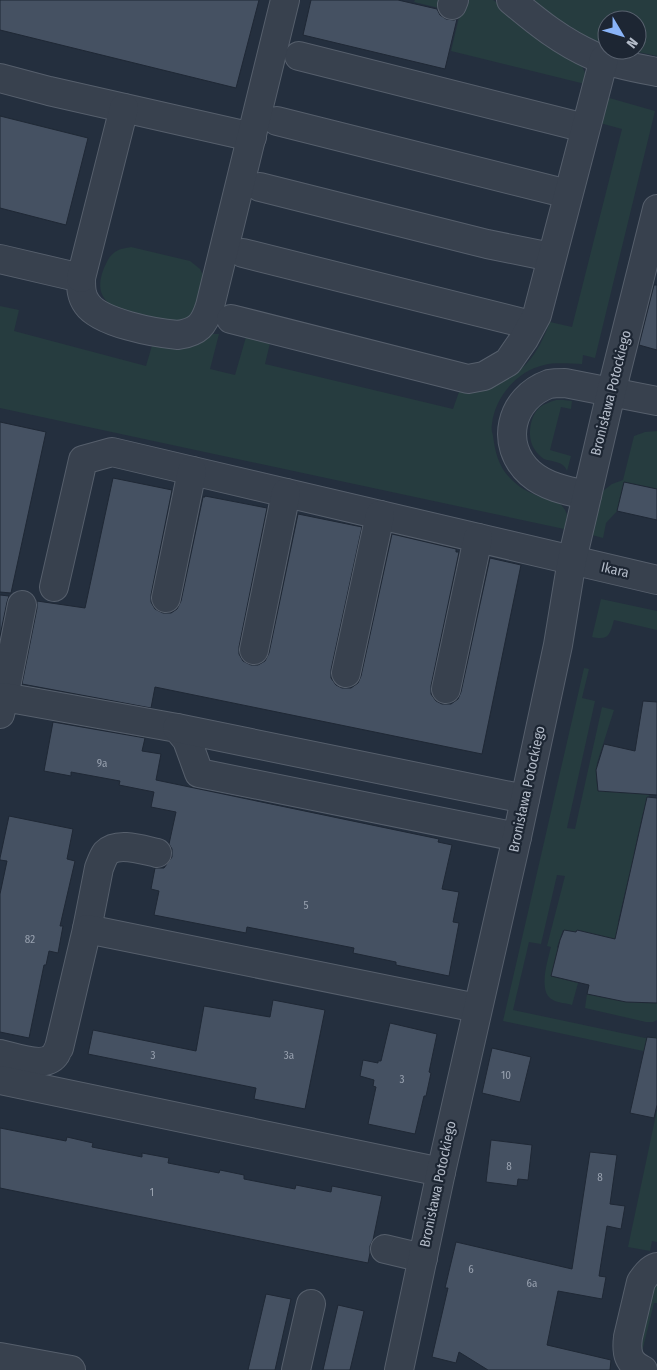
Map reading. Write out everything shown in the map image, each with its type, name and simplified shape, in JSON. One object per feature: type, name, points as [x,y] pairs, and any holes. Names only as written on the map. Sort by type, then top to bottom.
[{"type":"street","points":[[124,108],[81,278],[80,291],[86,304],[105,318],[120,324],[169,335],[186,334],[196,330],[203,323],[210,306],[285,0]]},
{"type":"street","points":[[511,0],[534,20],[567,43],[597,57]]},
{"type":"street","points":[[300,56],[585,128]]},
{"type":"street","points":[[230,320],[468,379],[484,376],[508,362],[532,326],[537,314],[604,60]]},
{"type":"street","points":[[608,60],[657,72]]},
{"type":"street","points":[[0,78],[252,137]]},
{"type":"street","points":[[276,121],[568,194]]},
{"type":"street","points":[[260,187],[551,258]]},
{"type":"street","name":"Bronisława Potockiego","points":[[399,1370],[440,1172],[517,837],[558,645],[572,560],[657,209]]},
{"type":"street","points":[[243,253],[532,326]]},
{"type":"street","points":[[0,259],[81,278]]},
{"type":"street","points":[[587,495],[561,490],[544,482],[531,474],[522,464],[514,449],[511,430],[521,404],[534,392],[550,384],[564,383],[657,401]]},
{"type":"street","name":"Ikara","points":[[54,587],[83,460],[112,452],[657,580]]},
{"type":"street","points":[[166,598],[192,471]]},
{"type":"street","points":[[254,650],[286,493]]},
{"type":"street","points":[[346,674],[380,515]]},
{"type":"street","points":[[446,689],[478,538]]},
{"type":"street","points":[[22,605],[2,705],[177,728],[525,799]]},
{"type":"street","points":[[177,728],[187,740],[199,773],[517,837]]},
{"type":"street","points":[[0,1054],[37,1062],[44,1062],[55,1055],[88,929],[99,868],[103,859],[107,852],[115,848],[124,847],[157,853]]},
{"type":"street","points":[[88,929],[477,1008]]},
{"type":"street","points":[[0,1080],[440,1172]]},
{"type":"street","points":[[385,1249],[423,1258]]},
{"type":"street","points":[[643,1370],[634,1365],[629,1358],[627,1345],[629,1327],[641,1282],[646,1275],[657,1267]]},
{"type":"street","points":[[296,1370],[311,1304]]},
{"type":"street","points":[[0,1357],[71,1370]]},
{"type":"green space","points":[[415,0],[444,0],[443,9],[414,2]]},
{"type":"green space","points":[[465,0],[493,0],[496,2],[540,39],[575,59],[582,66],[586,75],[585,84],[451,51]]},
{"type":"green space","points":[[532,0],[657,0],[657,56],[647,54],[647,10],[597,10],[597,41],[580,35],[554,21]]},
{"type":"green space","points":[[606,97],[655,111],[595,358],[583,355],[582,364],[549,364],[534,368],[525,373],[516,379],[503,395],[494,414],[492,426],[496,452],[505,472],[512,481],[524,489],[560,504],[567,514],[569,530],[0,408],[0,306],[19,310],[14,331],[146,366],[153,342],[176,349],[195,344],[211,334],[219,334],[210,369],[235,375],[246,337],[270,343],[265,364],[453,409],[460,389],[484,389],[515,374],[523,367],[541,343],[550,322],[572,327],[622,129],[600,123]]},
{"type":"green space","points":[[131,247],[190,261],[200,269],[206,285],[192,318],[175,324],[121,310],[108,303],[100,288],[104,268],[111,255]]},
{"type":"green space","points":[[556,400],[572,401],[571,409],[561,407],[550,450],[571,456],[567,471],[563,465],[544,459],[532,445],[530,435],[531,423],[535,413],[542,406]]},
{"type":"green space","points":[[657,431],[657,489],[624,482],[617,511],[606,523],[603,538],[592,535],[603,491],[612,484],[623,480],[634,436],[645,432]]},
{"type":"green space","points":[[601,599],[657,611],[657,630],[614,620],[608,635],[602,638],[592,637]]},
{"type":"green space","points":[[584,668],[589,669],[582,698],[595,701],[567,828],[575,829],[602,707],[614,710],[597,763],[596,777],[598,790],[628,791],[649,795],[634,853],[639,855],[628,880],[618,922],[623,923],[619,942],[577,930],[576,932],[563,930],[557,947],[551,976],[578,983],[572,1005],[557,1002],[548,996],[545,983],[546,967],[551,947],[547,946],[565,876],[557,875],[541,944],[529,942],[513,1010],[645,1038],[657,1037],[657,1054],[503,1021]]},
{"type":"green space","points":[[587,994],[627,1002],[657,1003],[657,1020],[646,1022],[585,1008]]},
{"type":"green space","points":[[657,1110],[657,1242],[652,1241],[650,1251],[628,1247]]},
{"type":"green space","points":[[657,1277],[657,1303],[654,1303],[641,1356],[632,1354]]},
{"type":"building","points":[[0,0],[259,0],[236,88],[0,30]]},
{"type":"building","points":[[311,0],[398,0],[437,9],[440,15],[446,19],[457,19],[445,69],[303,35]]},
{"type":"building","points":[[0,116],[88,138],[66,225],[0,208]]},
{"type":"building","points":[[654,285],[657,285],[657,350],[639,345]]},
{"type":"building","points":[[0,422],[46,432],[11,593],[0,592]]},
{"type":"building","points":[[113,478],[172,490],[151,595],[151,602],[155,609],[163,613],[171,613],[177,609],[181,601],[203,497],[267,508],[239,647],[239,654],[243,661],[251,665],[258,665],[265,661],[269,653],[298,514],[362,527],[331,670],[331,678],[336,685],[342,688],[351,688],[358,683],[361,676],[392,534],[456,549],[456,552],[459,552],[431,686],[431,694],[436,701],[442,704],[451,704],[458,699],[461,692],[490,558],[521,565],[482,754],[155,687],[151,708],[22,684],[37,601],[85,608]]},
{"type":"building","points":[[624,482],[657,489],[657,520],[617,511]]},
{"type":"building","points":[[0,595],[9,596],[0,636]]},
{"type":"building","points":[[643,701],[657,702],[657,795],[598,791],[596,770],[604,744],[635,751]]},
{"type":"building","points":[[53,722],[145,738],[142,751],[161,754],[156,780],[439,839],[438,842],[452,845],[442,889],[459,892],[453,922],[459,923],[449,976],[396,965],[396,962],[353,953],[354,948],[247,927],[246,933],[154,915],[159,891],[151,889],[155,868],[164,868],[172,857],[172,849],[169,844],[176,812],[151,807],[154,792],[119,785],[120,781],[71,772],[71,776],[44,771]]},
{"type":"building","points":[[647,797],[657,798],[657,1003],[626,1002],[587,994],[589,985],[551,976],[564,930],[576,932],[577,930],[615,939]]},
{"type":"building","points":[[9,816],[73,829],[67,859],[75,861],[60,926],[63,926],[58,953],[49,951],[46,965],[44,965],[29,1038],[0,1032],[0,894],[7,861],[0,860],[0,858]]},
{"type":"building","points":[[273,1000],[325,1010],[305,1109],[254,1099],[256,1088],[88,1054],[93,1030],[196,1051],[204,1006],[270,1017]]},
{"type":"building","points":[[390,1023],[437,1034],[426,1096],[424,1096],[415,1134],[368,1124],[376,1087],[373,1086],[374,1080],[360,1076],[363,1060],[378,1063],[378,1061],[381,1061]]},
{"type":"building","points":[[647,1037],[657,1038],[657,1105],[654,1118],[630,1113]]},
{"type":"building","points":[[492,1048],[531,1057],[520,1102],[482,1093]]},
{"type":"building","points":[[0,1128],[66,1141],[67,1137],[93,1143],[92,1147],[142,1157],[142,1153],[169,1158],[168,1163],[219,1173],[220,1170],[244,1175],[244,1179],[295,1189],[296,1185],[331,1192],[332,1186],[382,1196],[373,1240],[370,1246],[368,1263],[0,1188]]},
{"type":"building","points":[[491,1140],[532,1145],[528,1180],[518,1179],[517,1186],[486,1182]]},
{"type":"building","points":[[590,1152],[617,1155],[610,1204],[625,1206],[621,1229],[607,1226],[599,1276],[606,1277],[602,1299],[558,1291],[547,1345],[611,1360],[610,1370],[488,1370],[459,1352],[456,1363],[432,1357],[448,1288],[445,1288],[456,1242],[572,1269]]},
{"type":"building","points":[[266,1294],[291,1299],[275,1370],[248,1370]]},
{"type":"building","points":[[338,1305],[364,1311],[350,1370],[323,1370]]}]
